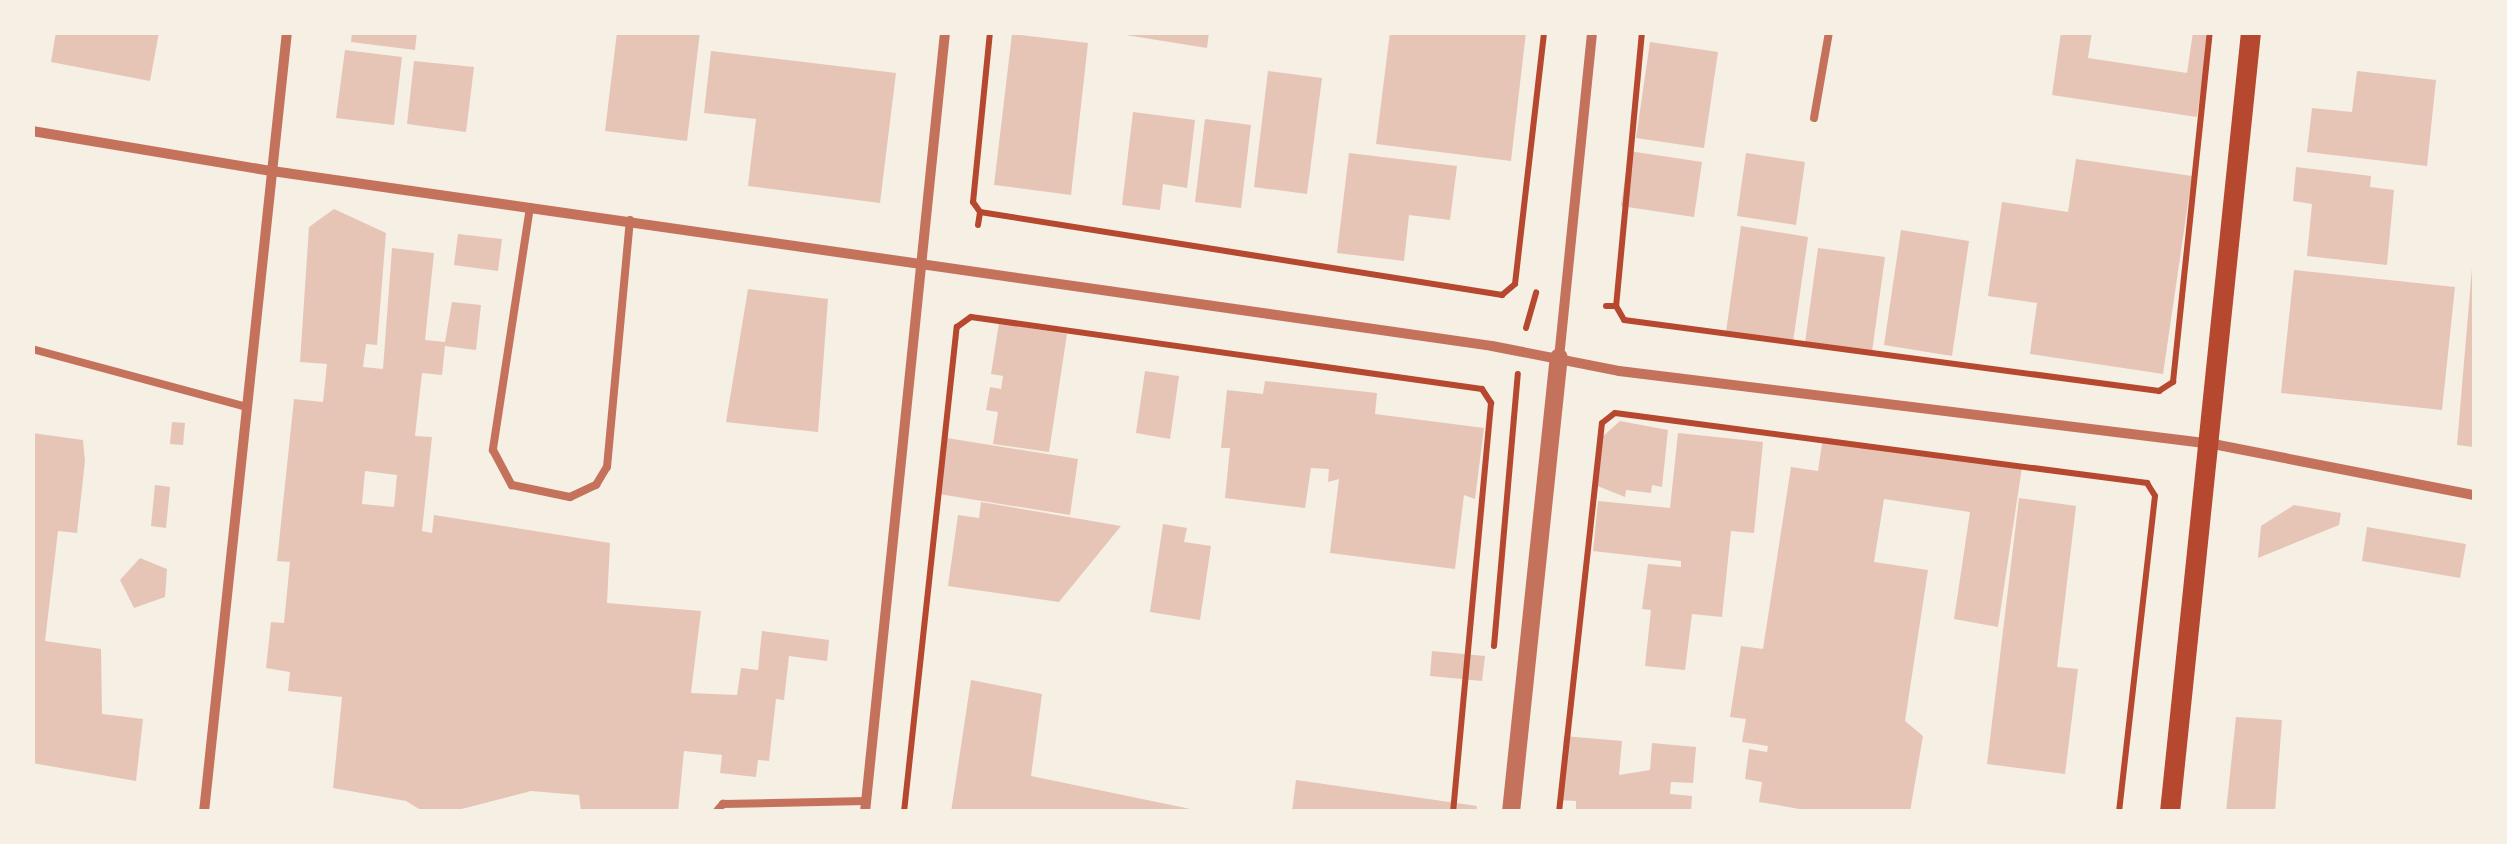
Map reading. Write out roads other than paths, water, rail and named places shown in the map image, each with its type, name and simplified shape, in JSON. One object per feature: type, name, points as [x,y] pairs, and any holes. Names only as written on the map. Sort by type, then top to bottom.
[{"type":"main road","points":[[2170,812],[2213,444],[2251,32]]},
{"type":"street","points":[[204,812],[286,32]]},
{"type":"street","points":[[865,806],[945,32]]},
{"type":"street","points":[[1511,812],[1592,32]]},
{"type":"street","points":[[32,131],[272,172],[922,260],[1559,358],[2213,444],[2474,495]]},
{"type":"lane","points":[[1814,118],[1829,32]]},
{"type":"lane","points":[[530,207],[493,450],[512,485],[570,496],[596,485],[606,467],[630,220]]},
{"type":"lane","points":[[32,349],[247,408]]},
{"type":"lane","points":[[716,812],[724,804],[865,806]]}]
